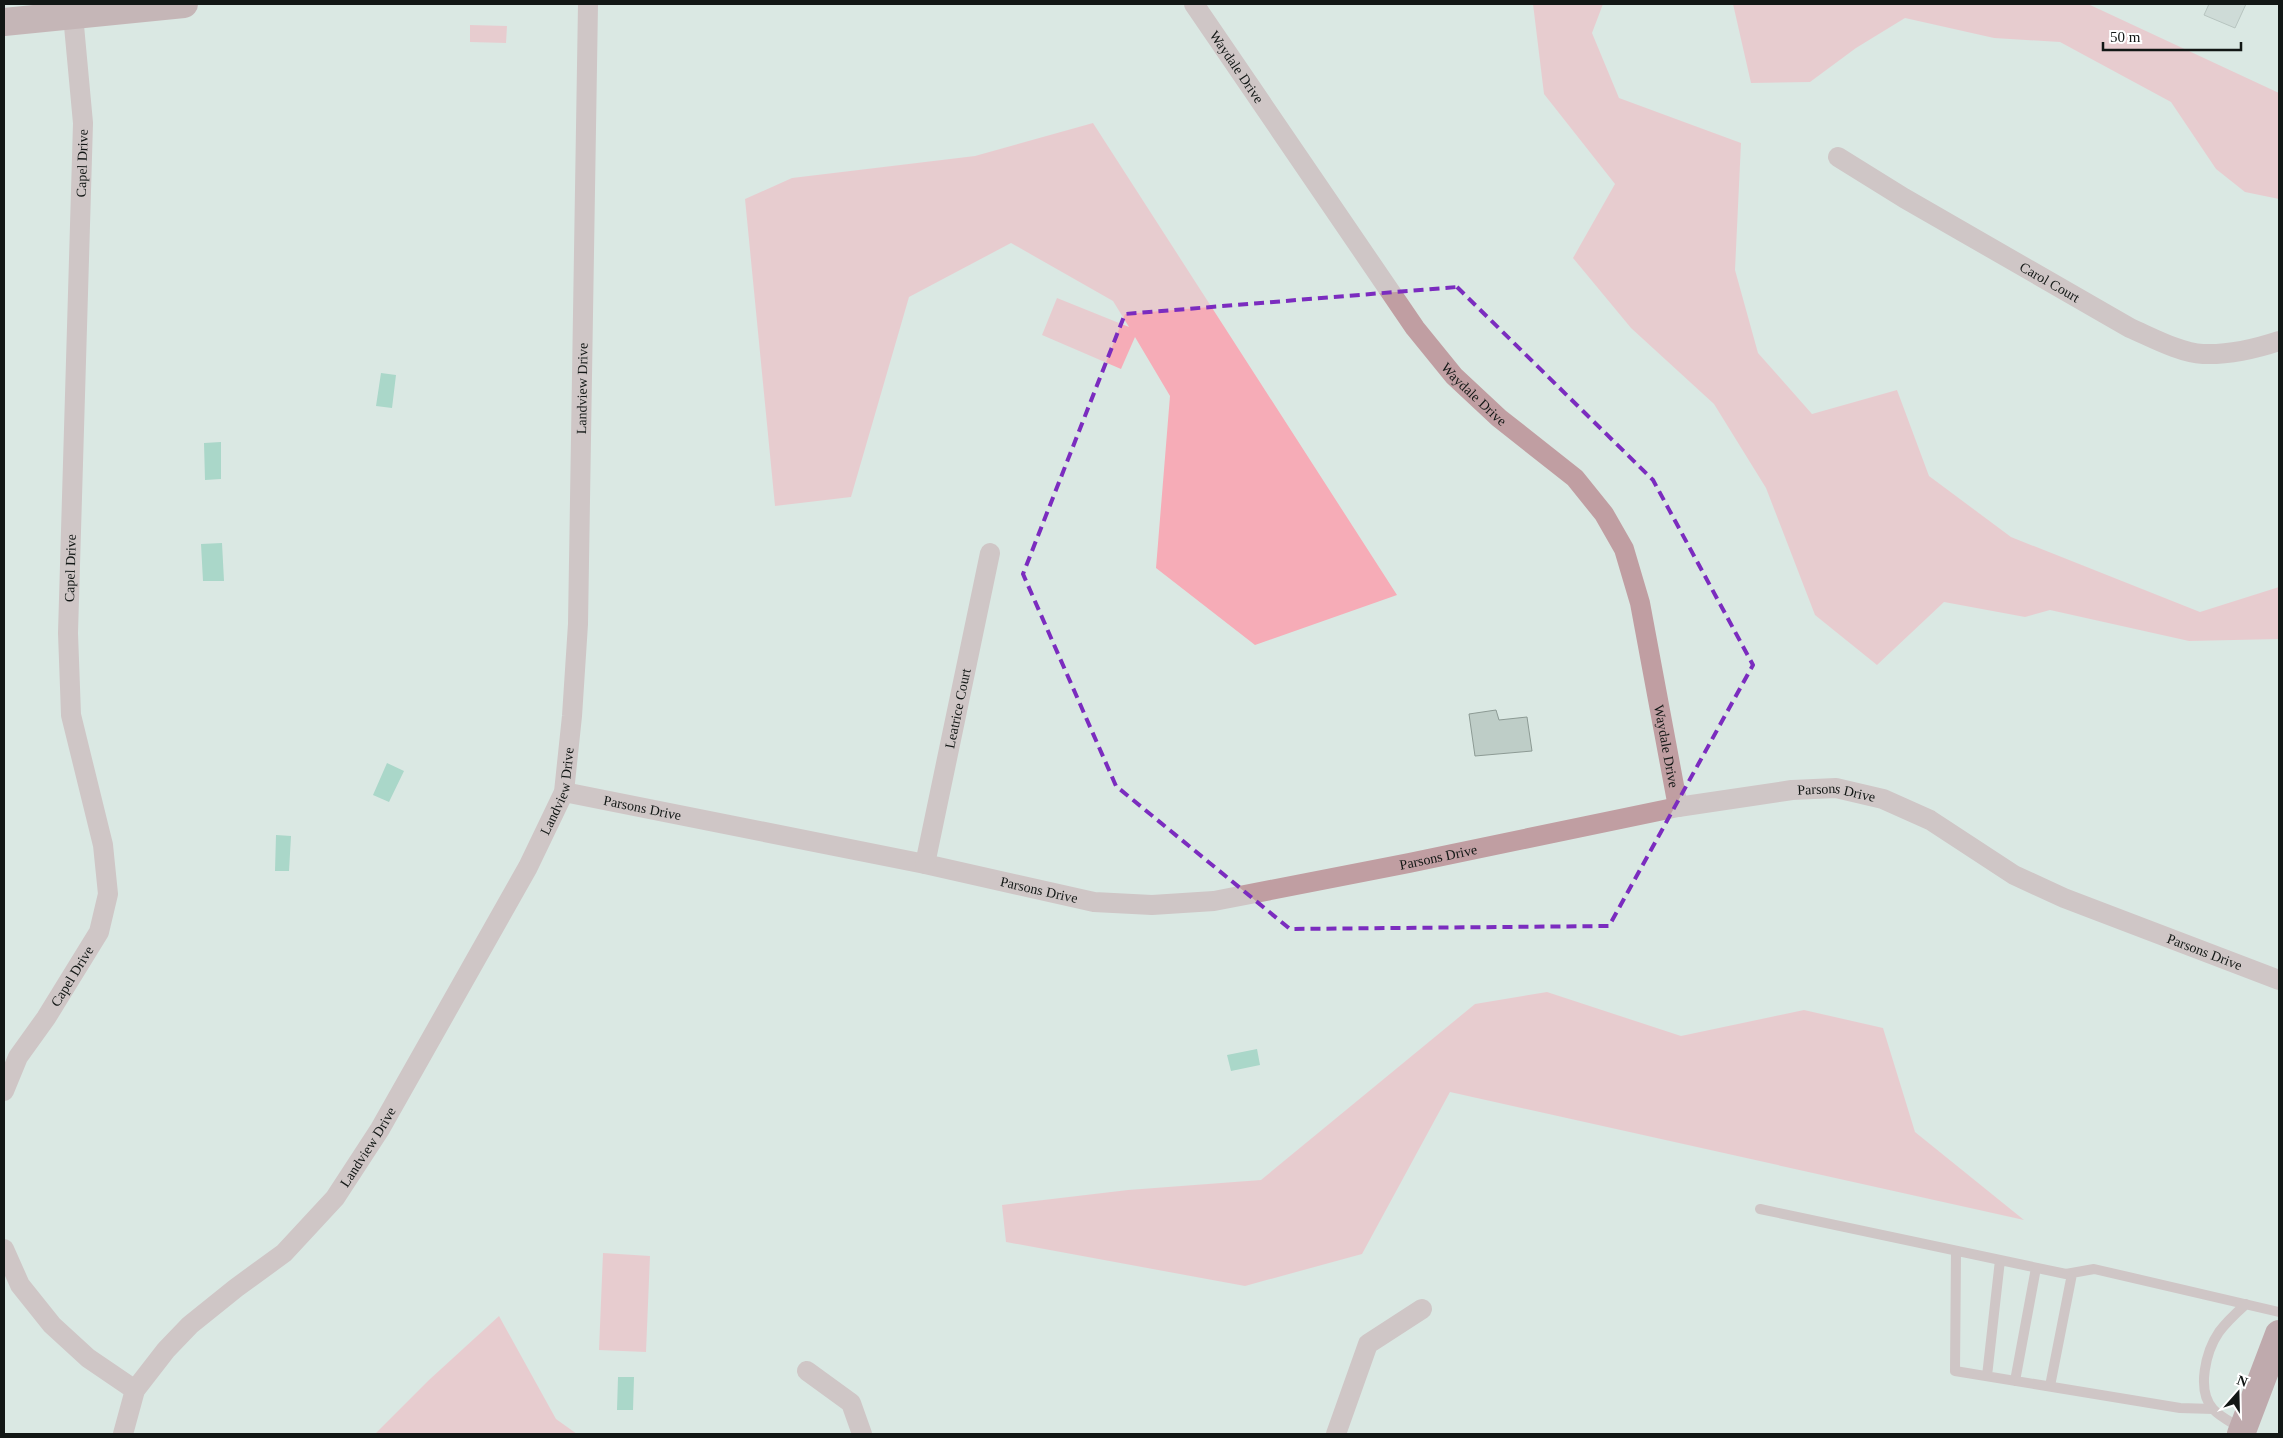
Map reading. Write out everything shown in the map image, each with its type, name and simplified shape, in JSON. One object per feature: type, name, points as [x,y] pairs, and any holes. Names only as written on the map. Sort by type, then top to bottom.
[{"type":"main road","points":[[4,22],[184,4]]},
{"type":"main road","points":[[2242,1432],[2279,1334]]},
{"type":"street","name":"Landview Drive","points":[[123,1434],[135,1390],[166,1350],[190,1325],[284,1253],[334,1198],[380,1129],[428,1045],[528,867],[564,792],[572,716],[578,624],[588,4]]},
{"type":"street","name":"Waydale Drive","points":[[1194,4],[1415,328],[1454,376],[1499,418],[1575,478],[1604,514],[1624,549],[1640,603],[1678,807]]},
{"type":"street","name":"Capel Drive","points":[[4,1091],[18,1057],[46,1018],[99,932],[108,894],[103,845],[70,706],[68,633],[83,123],[73,15]]},
{"type":"street","name":"Carol Court","points":[[1838,157],[1904,198],[2122,323],[2166,344],[2202,354],[2250,350],[2279,341]]},
{"type":"street","name":"Leatrice Court","points":[[925,864],[990,553]]},
{"type":"street","name":"Parsons Drive","points":[[564,792],[925,864],[1094,902],[1152,905],[1214,901],[1418,862],[1678,807],[1801,789],[1836,788],[1883,799],[1930,820],[2014,875],[2055,894],[2279,980]]},
{"type":"street","points":[[4,1249],[20,1285],[52,1325],[88,1358],[135,1390]]},
{"type":"street","points":[[1336,1434],[1368,1344],[1422,1309]]},
{"type":"street","points":[[807,1371],[851,1402],[862,1434]]},
{"type":"lane","points":[[1760,1209],[2036,1268],[2072,1274],[2094,1269],[2279,1312]]},
{"type":"lane","points":[[1956,1251],[1954,1371],[2180,1408],[2212,1409]]},
{"type":"lane","points":[[1987,1376],[2000,1260]]},
{"type":"lane","points":[[2015,1381],[2036,1268]]},
{"type":"lane","points":[[2050,1386],[2072,1274]]},
{"type":"lane","points":[[2242,1432],[2212,1409],[2204,1389],[2203,1374],[2218,1334],[2231,1317],[2246,1304]]},
{"type":"highlighted area","points":[[1457,287],[1653,480],[1753,665],[1609,926],[1290,929],[1116,786],[1023,574],[1125,314]]},
{"type":"shaded area","points":[[1533,4],[1603,4],[1592,33],[1619,98],[1741,143],[1735,270],[1758,353],[1812,414],[1897,390],[1929,476],[2011,537],[2200,612],[2279,587],[2279,639],[2189,641],[2050,610],[2025,617],[1944,602],[1877,665],[1815,615],[1766,488],[1714,404],[1631,328],[1573,258],[1615,184],[1544,94]]},
{"type":"shaded area","points":[[1733,4],[2088,4],[2279,93],[2279,199],[2245,192],[2216,169],[2171,102],[2060,42],[1994,38],[1905,18],[1856,48],[1810,82],[1751,83]]},
{"type":"shaded area","points":[[470,25],[507,26],[506,43],[470,42]]},
{"type":"shaded area","points":[[1093,123],[1397,595],[1255,645],[1156,568],[1170,396],[1135,337],[1121,369],[1042,335],[1057,298],[1129,327],[1113,301],[1011,243],[909,297],[851,497],[775,506],[745,199],[792,178],[975,156]]},
{"type":"shaded area","points":[[381,373],[396,375],[392,408],[376,406]]},
{"type":"shaded area","points":[[221,442],[221,479],[205,480],[204,443]]},
{"type":"shaded area","points":[[222,543],[224,581],[203,581],[201,544]]},
{"type":"shaded area","points":[[387,763],[404,771],[389,802],[373,795]]},
{"type":"shaded area","points":[[276,835],[291,836],[289,871],[275,871]]},
{"type":"shaded area","points":[[1547,992],[1681,1036],[1804,1010],[1883,1028],[1915,1132],[2024,1220],[1450,1092],[1362,1254],[1245,1286],[1006,1242],[1002,1205],[1128,1190],[1261,1180],[1475,1004]]},
{"type":"shaded area","points":[[1257,1049],[1260,1065],[1231,1071],[1227,1055]]},
{"type":"shaded area","points":[[603,1253],[650,1256],[646,1352],[599,1350]]},
{"type":"shaded area","points":[[499,1316],[556,1419],[577,1434],[375,1434],[429,1380]]},
{"type":"shaded area","points":[[618,1377],[634,1377],[633,1410],[617,1410]]},
{"type":"building","points":[[2209,4],[2246,4],[2235,28],[2204,15]]},
{"type":"building","points":[[1496,710],[1499,720],[1527,717],[1532,751],[1475,756],[1469,714]]}]
